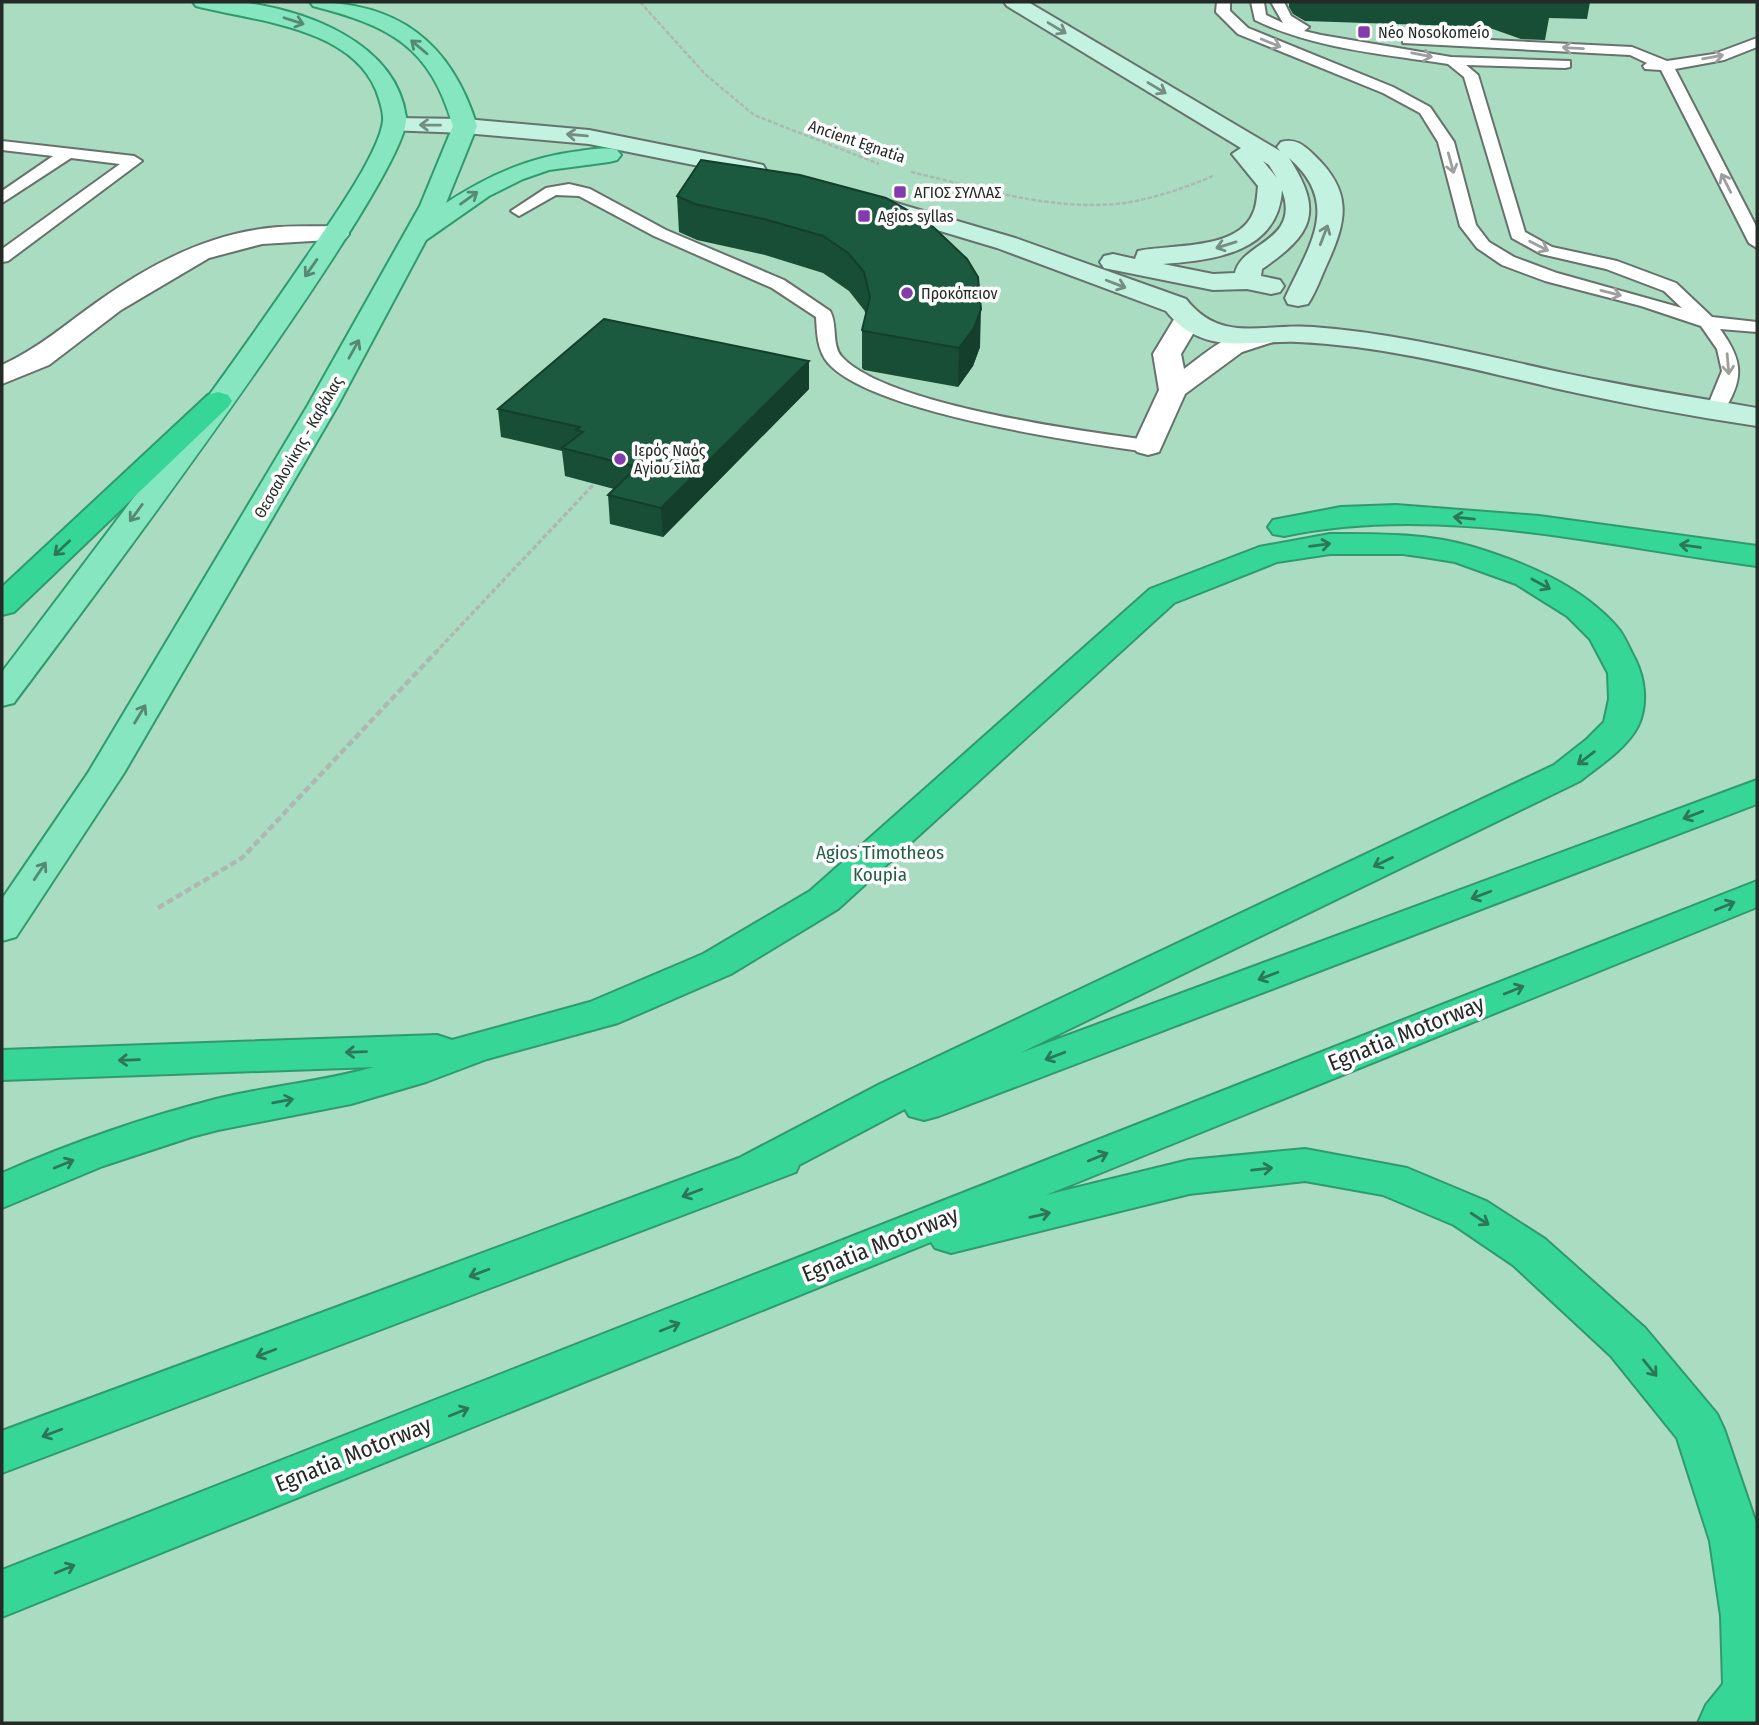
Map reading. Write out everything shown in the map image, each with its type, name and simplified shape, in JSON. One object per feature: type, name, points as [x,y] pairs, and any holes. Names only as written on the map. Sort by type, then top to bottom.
[{"type":"highway","points":[[2,605],[218,401]]},
{"type":"highway","points":[[1162,596],[1164,578],[1185,564],[1226,545],[1292,525],[1354,514],[1404,512],[1571,529],[1757,556]]},
{"type":"highway","points":[[2,1191],[87,1155],[179,1125],[218,1114],[351,1089],[474,1048],[603,1013],[717,964],[824,900],[1162,596],[1270,554],[1330,544],[1403,544],[1462,554],[1528,577],[1579,609],[1605,634],[1625,673],[1627,699],[1621,725],[1600,747],[1567,773],[895,1095],[755,1169]]},
{"type":"highway","points":[[2,1452],[1757,791]]},
{"type":"highway","name":"Egnatia Motorway","points":[[2,1594],[1757,893]]},
{"type":"highway","points":[[2,1065],[474,1048]]},
{"type":"highway","points":[[830,1264],[1189,1177],[1305,1165],[1391,1181],[1470,1213],[1529,1252],[1628,1342],[1699,1429],[1737,1541],[1748,1616],[1751,1691],[1726,1723]]},
{"type":"main road","points":[[2,696],[218,401],[336,234],[391,136],[392,105],[384,82],[364,59],[345,44],[317,29],[285,18],[203,2]]},
{"type":"main road","points":[[320,2],[396,29],[421,47],[444,72],[460,137]]},
{"type":"main road","name":"Θεσσαλονίκης - Καβάλας","points":[[2,928],[113,761],[323,405],[415,240],[460,137]]},
{"type":"main road","points":[[415,240],[484,187],[517,170],[542,163],[609,155]]},
{"type":"street","points":[[1014,2],[1278,160],[1297,189],[1299,213],[1286,241],[1250,266],[1247,281]]},
{"type":"street","points":[[1126,44],[1276,137],[1311,164],[1329,198],[1332,215],[1303,304],[1303,323],[1232,346],[1173,390],[1148,446]]},
{"type":"street","points":[[1006,243],[1148,257],[1235,243],[1252,232],[1263,220],[1270,186],[1214,121]]},
{"type":"street","points":[[391,136],[589,136],[668,155],[777,175]]},
{"type":"street","points":[[460,137],[609,155],[668,155]]},
{"type":"street","points":[[843,195],[1006,243],[1181,313],[1212,333],[1248,338],[1272,335],[1342,337],[1436,351],[1560,380],[1757,417]]},
{"type":"street","points":[[2,376],[39,359],[111,304],[200,252],[262,236],[336,234]]},
{"type":"street","points":[[1063,249],[1142,269],[1213,282],[1247,281],[1277,287],[1324,314],[1436,351]]},
{"type":"street","points":[[1173,390],[1167,354],[1186,290],[1213,282]]},
{"type":"lane","points":[[1224,2],[1223,12],[1243,31],[1388,90],[1425,110],[1446,142],[1468,226],[1483,245],[1508,261],[1551,278],[1647,302],[1707,322],[1757,327]]},
{"type":"lane","points":[[1258,2],[1259,17],[1289,31],[1321,39],[1632,51],[1666,66],[1757,243]]},
{"type":"lane","points":[[1278,2],[1280,14],[1292,24],[1452,61],[1666,66],[1737,53],[1757,42]]},
{"type":"lane","points":[[1452,61],[1500,44]]},
{"type":"lane","points":[[1452,61],[1471,75],[1518,235],[1547,251],[1611,265],[1670,287],[1707,322],[1726,349],[1731,371],[1715,410]]},
{"type":"lane","points":[[2,146],[134,161],[2,257]]},
{"type":"lane","points":[[2,198],[68,153]]},
{"type":"lane","points":[[519,211],[552,191],[569,189],[584,192],[660,233],[778,284],[824,316],[833,359],[853,376],[922,400],[1029,427],[1148,446]]},
{"type":"path","name":"Ancient Egnatia","points":[[640,2],[705,74],[754,115],[887,167]]},
{"type":"path","name":"Ancient Egnatia","points":[[901,170],[1015,197],[1071,204],[1112,204],[1166,193],[1212,177],[1227,168],[1214,121]]},
{"type":"path","points":[[158,908],[242,858],[594,484]]},
{"type":"green space","name":"Agios Timotheos Koupia","points":[[2,2],[1757,2],[1757,1723],[2,1723]]},
{"type":"building","points":[[701,160],[800,175],[886,198],[927,221],[967,259],[978,277],[981,309],[974,328],[959,348],[862,330],[870,297],[864,272],[848,253],[823,236],[764,219],[695,204],[677,196]]},
{"type":"building","points":[[604,319],[809,361],[661,508],[608,495],[637,467],[562,448],[583,432],[576,430],[580,427],[498,409]]},
{"type":"place","name":"Néo Nosokomeío","points":[[1364,32]]},
{"type":"place","name":"ΑΓΙΟΣ ΣΥΛΛΑΣ","points":[[900,192]]},
{"type":"place","name":"Agios syllas","points":[[864,216]]},
{"type":"place","name":"Προκόπειον","points":[[907,293]]},
{"type":"place","name":"Ιερός Ναός Αγίου Σίλα","points":[[620,459]]}]
